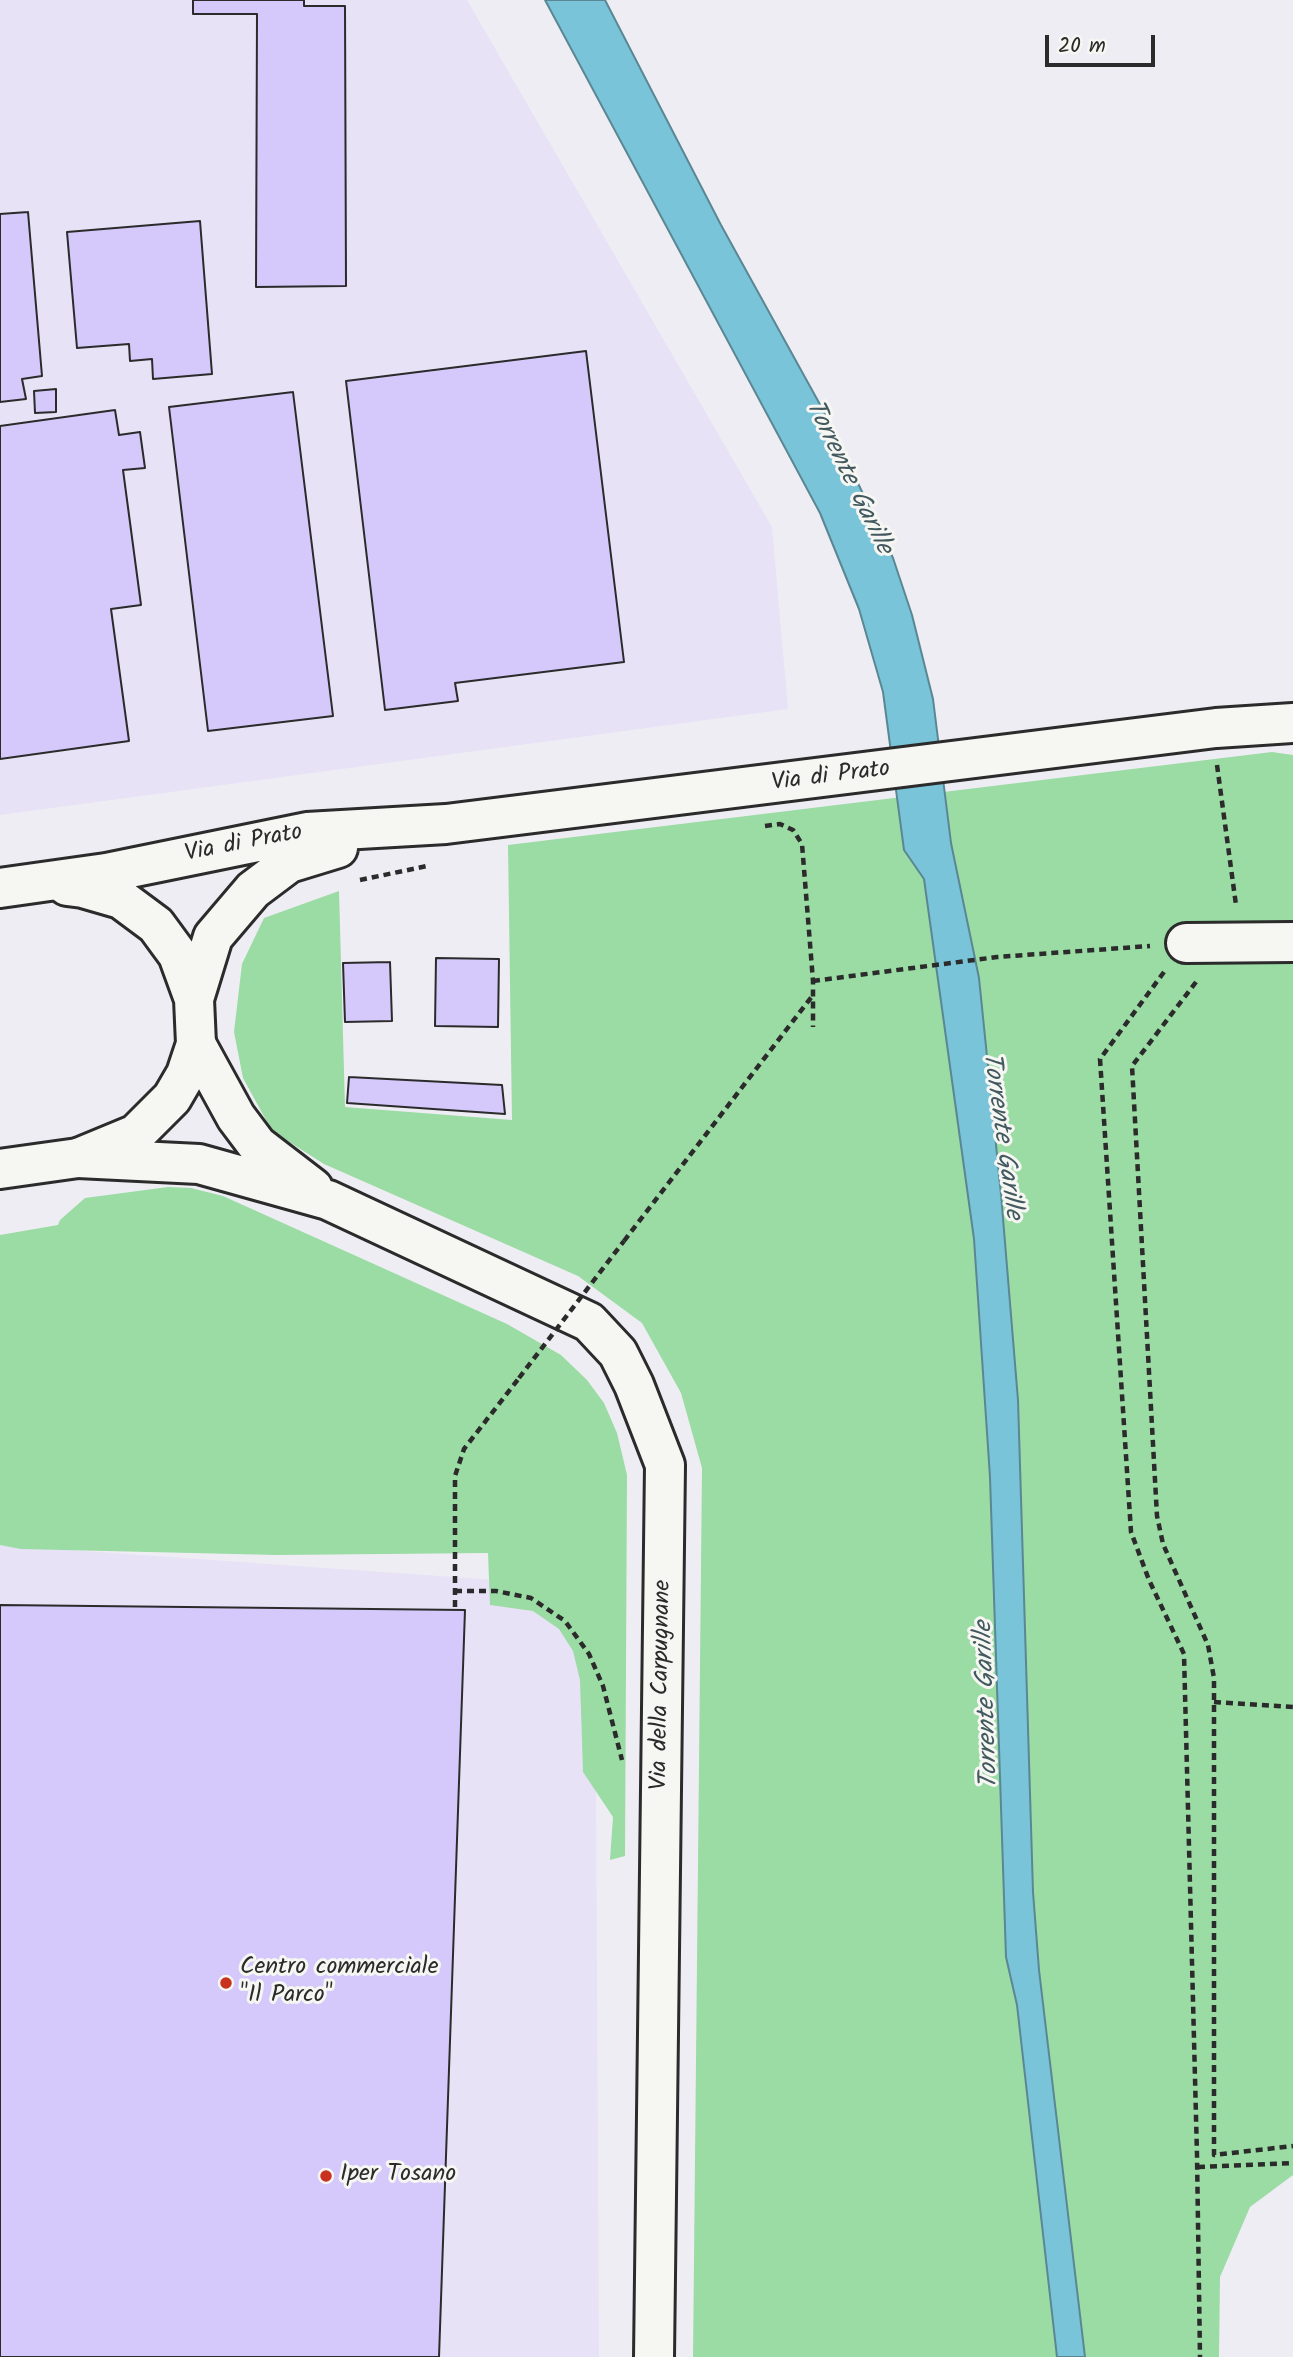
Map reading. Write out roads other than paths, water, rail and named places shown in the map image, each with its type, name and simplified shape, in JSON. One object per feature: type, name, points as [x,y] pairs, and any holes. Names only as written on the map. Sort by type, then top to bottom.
[{"type":"main road","name":"Via di Prato","points":[[1217,744],[1293,703]]},
{"type":"main road","name":"Via di Prato","points":[[0,888],[106,873],[307,832],[446,824],[1039,751],[1217,744],[1293,723]]},
{"type":"main road","name":"Via di Prato","points":[[194,999],[213,937],[253,890],[289,863],[319,852],[446,824]]},
{"type":"main road","name":"Via di Prato","points":[[0,1169],[78,1157],[136,1134],[172,1098],[186,1074],[196,1044],[194,999],[178,955],[156,925],[121,900],[83,888],[44,883]]},
{"type":"main road","points":[[1186,943],[1293,942]]},
{"type":"main road","name":"Via della Carpugnane","points":[[196,1044],[236,1117],[257,1144],[328,1200]]},
{"type":"main road","name":"Via della Carpugnane","points":[[78,1157],[199,1164],[328,1200],[589,1322],[618,1353],[634,1385],[666,1465],[653,2357]]},
{"type":"water","name":"Torrente Garille","points":[[545,0],[605,0],[721,225],[828,419],[893,558],[912,615],[933,699],[951,843],[979,978],[1001,1194],[1018,1400],[1033,1892],[1039,1970],[1085,2357],[1057,2357],[1017,2005],[1006,1957],[990,1477],[974,1239],[924,879],[904,850],[883,692],[859,609],[820,513]]},
{"type":"place","name":"Centro commerciale \"Il Parco\"","points":[[226,1983]]},
{"type":"place","name":"Iper Tosano","points":[[326,2176]]}]
